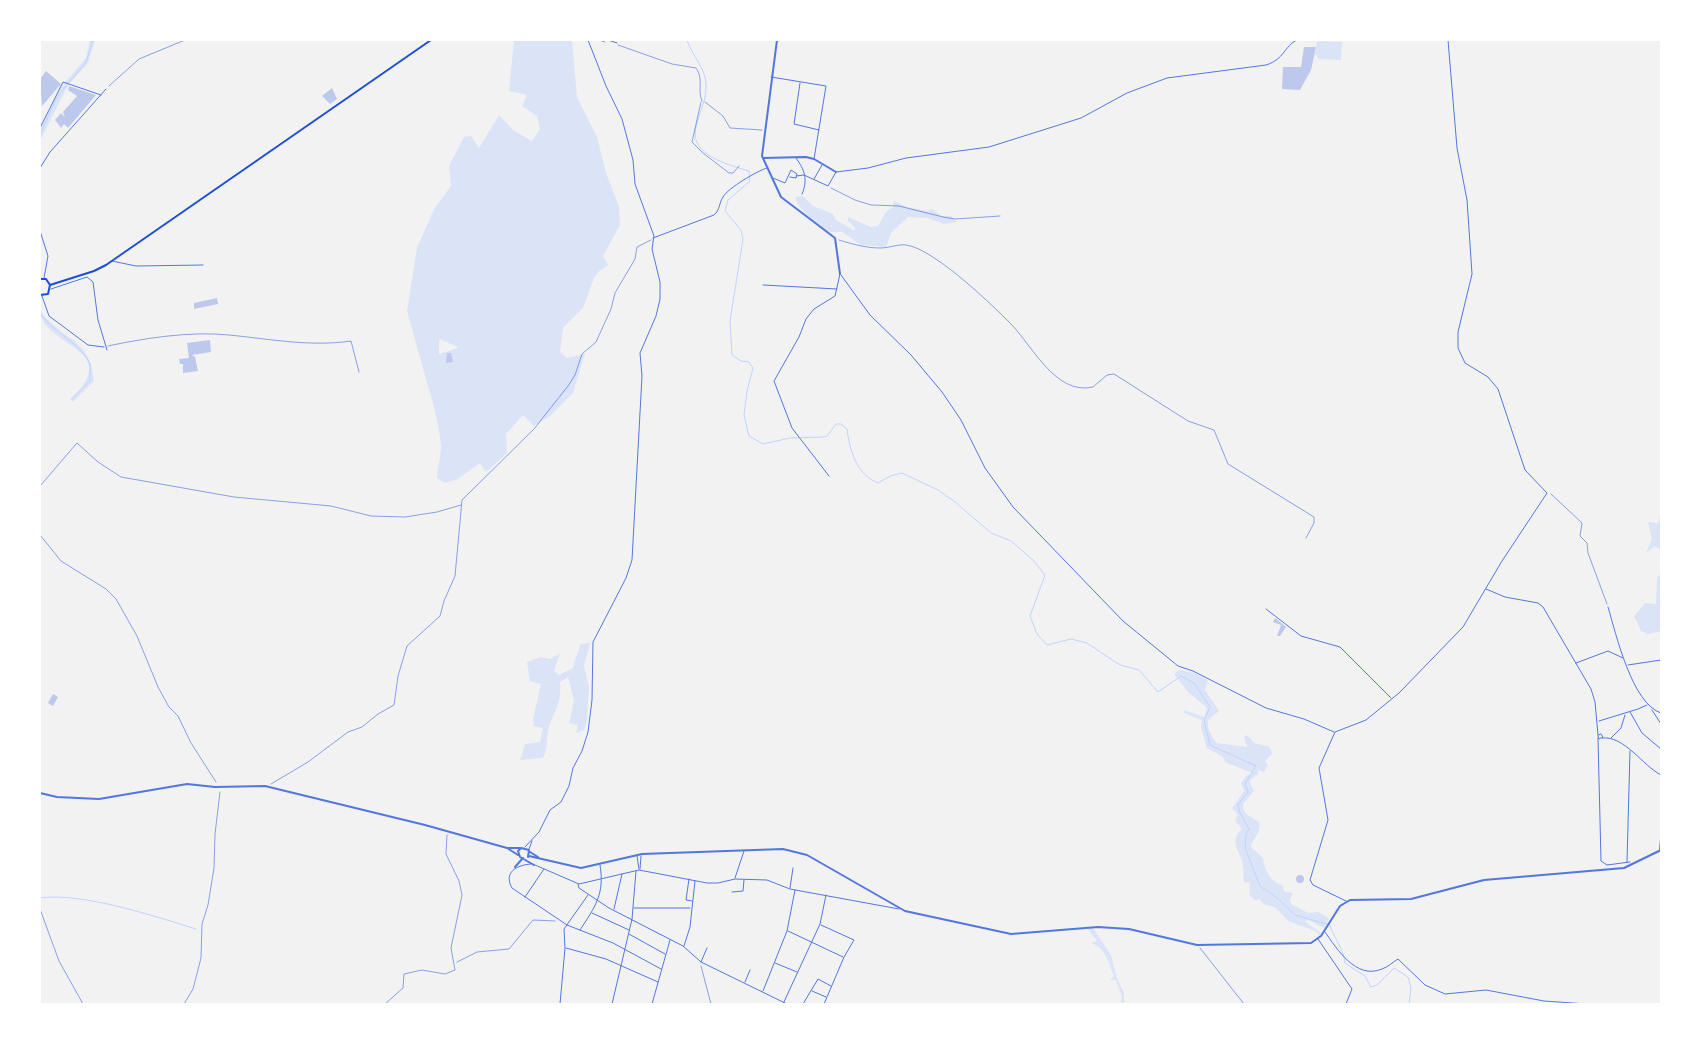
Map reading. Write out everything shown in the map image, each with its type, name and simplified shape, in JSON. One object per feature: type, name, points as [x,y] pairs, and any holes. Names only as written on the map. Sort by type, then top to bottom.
[{"type":"main road","points":[[50,285],[94,271],[111,261],[431,40]]},
{"type":"main road","points":[[41,296],[48,294],[51,289],[50,285],[42,279]]},
{"type":"street","points":[[507,848],[525,847],[532,841],[539,832],[550,810],[563,799],[571,781],[573,768],[586,738],[592,700],[593,642],[626,578],[633,556],[642,376],[639,358],[656,316],[661,296],[652,249],[653,232],[635,184],[633,160],[622,119],[606,86],[588,40]]},
{"type":"street","points":[[777,40],[761,151],[781,198],[835,238],[840,274],[838,289],[834,298],[814,310],[806,319],[799,337],[774,378],[773,385],[797,435],[829,476]]},
{"type":"street","points":[[763,158],[795,157],[814,159],[836,172],[868,168],[906,158],[989,147],[1014,141],[1081,118],[1127,93],[1167,78],[1266,66],[1281,58],[1292,43],[1297,40]]},
{"type":"street","points":[[1304,40],[1314,40]]},
{"type":"street","points":[[840,274],[870,315],[911,356],[942,392],[961,420],[992,479],[1018,512],[1123,621],[1172,662],[1266,708],[1304,719],[1335,732],[1366,720],[1392,698],[1463,627],[1547,492],[1526,470],[1498,389],[1488,377],[1465,363],[1458,348],[1458,332],[1472,274],[1467,200],[1457,140],[1448,40]]},
{"type":"street","points":[[608,41],[617,44]]},
{"type":"street","points":[[771,77],[826,86],[814,159]]},
{"type":"street","points":[[40,128],[63,82],[101,95]]},
{"type":"street","points":[[800,82],[794,124],[819,130]]},
{"type":"street","points":[[40,168],[50,152],[106,89]]},
{"type":"street","points":[[795,157],[807,184],[802,194]]},
{"type":"street","points":[[813,180],[822,164]]},
{"type":"street","points":[[653,239],[714,216],[718,212],[725,194],[749,175],[767,168]]},
{"type":"street","points":[[771,177],[785,184],[790,177],[788,174],[791,170],[796,176]]},
{"type":"street","points":[[790,177],[796,178],[796,176],[804,175],[828,186],[836,172]]},
{"type":"street","points":[[40,231],[48,256],[42,279]]},
{"type":"street","points":[[111,261],[136,266],[203,264]]},
{"type":"street","points":[[51,289],[87,277],[93,282],[104,347],[107,350]]},
{"type":"street","points":[[763,285],[838,289]]},
{"type":"street","points":[[41,296],[49,316],[88,345],[104,347]]},
{"type":"street","points":[[1485,589],[1505,597],[1540,604],[1592,690],[1601,737],[1598,744],[1601,861],[1604,865],[1630,862]]},
{"type":"street","points":[[1608,607],[1624,658],[1638,690],[1661,724]]},
{"type":"street","points":[[1266,609],[1301,636],[1340,647],[1392,698]]},
{"type":"street","points":[[1575,663],[1608,651],[1624,658]]},
{"type":"street","points":[[1627,665],[1661,660]]},
{"type":"street","points":[[1598,721],[1625,714],[1647,704]]},
{"type":"street","points":[[1651,709],[1661,713]]},
{"type":"street","points":[[1630,712],[1642,733],[1661,748]]},
{"type":"street","points":[[1611,738],[1621,728],[1625,714]]},
{"type":"street","points":[[1335,732],[1319,768],[1328,820],[1310,880],[1313,885],[1347,902]]},
{"type":"street","points":[[1601,737],[1611,738],[1661,775]]},
{"type":"street","points":[[1627,862],[1630,751]]},
{"type":"street","points":[[40,793],[62,798],[99,799],[183,785],[273,787],[447,831],[507,848],[533,864],[572,881],[598,901],[683,946],[701,962],[787,1004]]},
{"type":"street","points":[[578,885],[636,870],[695,881],[718,883],[734,879],[767,880],[790,889],[826,894],[900,909],[929,918],[1011,934],[1107,927],[1129,929],[1197,945],[1304,944],[1318,939],[1340,906],[1353,899],[1418,898],[1484,880],[1624,868],[1660,850],[1661,839]]},
{"type":"street","points":[[532,841],[528,857],[533,864]]},
{"type":"street","points":[[525,847],[540,858]]},
{"type":"street","points":[[515,867],[521,848]]},
{"type":"street","points":[[734,879],[744,850]]},
{"type":"street","points":[[661,969],[625,950],[561,921],[512,888],[509,882],[509,875],[524,858],[528,857],[540,858],[575,868],[641,854],[795,850],[900,909]]},
{"type":"street","points":[[639,870],[641,854]]},
{"type":"street","points":[[636,855],[639,870]]},
{"type":"street","points":[[515,867],[533,864]]},
{"type":"street","points":[[580,930],[598,901],[603,879],[600,864]]},
{"type":"street","points":[[525,898],[544,868]]},
{"type":"street","points":[[790,889],[792,868]]},
{"type":"street","points":[[612,1004],[632,919],[636,870]]},
{"type":"street","points":[[614,910],[622,874]]},
{"type":"street","points":[[689,879],[686,900],[692,901]]},
{"type":"street","points":[[732,892],[742,891],[744,880]]},
{"type":"street","points":[[683,946],[690,927],[695,881]]},
{"type":"street","points":[[762,992],[787,931],[796,890]]},
{"type":"street","points":[[687,892],[693,893]]},
{"type":"street","points":[[784,1003],[820,924],[826,894]]},
{"type":"street","points":[[560,1004],[565,948],[564,929],[588,895]]},
{"type":"street","points":[[633,908],[691,908]]},
{"type":"street","points":[[591,913],[630,930]]},
{"type":"street","points":[[820,924],[854,940],[844,957],[824,1004]]},
{"type":"street","points":[[787,931],[844,957]]},
{"type":"street","points":[[1324,932],[1344,959],[1367,971],[1380,970],[1398,959],[1425,985],[1444,994],[1486,990],[1544,1001],[1587,1004]]},
{"type":"street","points":[[629,934],[665,955]]},
{"type":"street","points":[[1318,939],[1352,989],[1346,1004]]},
{"type":"street","points":[[652,1004],[670,940]]},
{"type":"street","points":[[565,948],[620,966],[658,982]]},
{"type":"street","points":[[701,962],[707,948]]},
{"type":"street","points":[[775,963],[798,972]]},
{"type":"street","points":[[745,983],[750,970]]},
{"type":"street","points":[[803,1004],[818,979],[832,986]]},
{"type":"street","points":[[811,991],[827,998]]},
{"type":"path","points":[[106,89],[140,58],[186,40]]},
{"type":"path","points":[[600,40],[608,41]]},
{"type":"path","points":[[617,44],[672,64],[694,67],[698,70],[701,79],[702,101],[692,142],[729,173],[733,173],[739,166]]},
{"type":"path","points":[[705,102],[723,116],[728,127],[764,130]]},
{"type":"path","points":[[828,186],[855,200],[871,205],[899,206],[943,218],[1000,216]]},
{"type":"path","points":[[835,238],[872,248],[906,245],[920,249],[937,260],[999,312],[1046,366],[1068,384],[1093,386],[1107,375],[1114,374],[1188,421],[1214,430],[1228,464],[1314,517],[1314,523],[1306,538]]},
{"type":"path","points":[[275,786],[270,785],[308,762],[348,732],[362,727],[378,714],[394,705],[398,676],[407,646],[440,616],[444,601],[455,576],[459,551],[461,504],[464,496],[534,429],[561,396],[575,375],[582,354],[596,342],[611,309],[615,293],[635,259],[637,247],[653,239]]},
{"type":"path","points":[[104,347],[153,338],[207,334],[228,334],[290,343],[350,341],[359,372]]},
{"type":"path","points":[[40,486],[77,443],[98,462],[121,477],[234,498],[331,506],[371,516],[405,517],[437,512],[461,504]]},
{"type":"path","points":[[1547,492],[1582,521],[1580,535],[1587,543],[1590,559],[1608,607]]},
{"type":"path","points":[[40,535],[61,561],[106,589],[116,599],[137,636],[158,687],[172,710],[178,716],[191,743],[218,786],[214,868],[208,905],[202,924],[201,958],[193,989],[184,1004]]},
{"type":"path","points":[[385,1004],[403,988],[404,974],[424,970],[447,973],[455,971],[456,963],[451,948],[462,895],[460,883],[446,854],[447,831]]},
{"type":"path","points":[[40,910],[59,961],[84,1004]]},
{"type":"path","points":[[456,963],[460,959],[477,952],[510,949],[534,920],[561,921]]},
{"type":"path","points":[[1197,945],[1244,1004]]},
{"type":"path","points":[[701,962],[701,971],[711,1004]]},
{"type":"shaded area","points":[[90,40],[95,40],[88,63],[68,85],[40,141],[40,129],[61,87],[86,58]]},
{"type":"shaded area","points":[[514,40],[572,40],[577,97],[597,137],[606,173],[619,207],[620,225],[603,256],[608,265],[598,272],[594,278],[583,308],[563,328],[560,352],[567,358],[585,354],[573,393],[550,416],[534,426],[523,415],[506,434],[507,453],[486,472],[480,463],[458,479],[445,483],[437,478],[441,447],[438,427],[433,401],[407,311],[417,248],[434,209],[451,186],[449,166],[464,137],[471,136],[479,148],[499,115],[513,130],[532,141],[540,129],[537,116],[522,106],[527,95],[509,91]],"holes":[[[439,339],[458,347],[439,354]]]},
{"type":"shaded area","points":[[1317,41],[1342,42],[1341,60],[1319,59],[1315,54]]},
{"type":"shaded area","points":[[803,196],[813,206],[833,214],[836,220],[855,231],[855,228],[848,221],[848,217],[871,227],[878,226],[886,212],[893,207],[894,201],[907,207],[927,211],[932,209],[942,216],[951,216],[957,222],[944,224],[928,218],[908,217],[891,233],[886,247],[861,245],[842,232],[829,232],[813,222],[799,206],[795,197]]},
{"type":"shaded area","points":[[40,310],[48,320],[81,347],[87,355],[91,366],[94,381],[73,402],[70,399],[85,382],[89,369],[86,358],[53,332],[44,322]]},
{"type":"shaded area","points":[[1661,514],[1661,550],[1655,546],[1646,553],[1652,539],[1648,522],[1658,523]]},
{"type":"shaded area","points":[[1661,573],[1661,631],[1648,634],[1641,631],[1634,616],[1645,603],[1656,604],[1657,578]]},
{"type":"shaded area","points":[[590,643],[584,666],[589,687],[587,721],[584,730],[576,733],[578,725],[569,723],[574,701],[568,677],[560,682],[560,697],[548,731],[543,758],[520,760],[525,744],[540,742],[543,728],[534,726],[533,719],[541,684],[530,681],[527,662],[541,657],[550,659],[560,653],[554,671],[559,675],[573,668],[580,644]]},
{"type":"shaded area","points":[[1179,670],[1195,673],[1208,680],[1205,690],[1219,711],[1208,720],[1208,726],[1217,743],[1247,747],[1244,737],[1247,735],[1254,743],[1270,747],[1272,754],[1265,761],[1268,765],[1264,772],[1258,770],[1258,774],[1249,781],[1254,791],[1243,804],[1244,811],[1259,822],[1260,826],[1251,847],[1263,858],[1266,871],[1271,878],[1282,885],[1284,891],[1293,893],[1290,900],[1291,904],[1308,913],[1318,912],[1329,918],[1324,928],[1308,920],[1305,922],[1320,932],[1321,934],[1316,939],[1319,934],[1315,931],[1288,921],[1276,908],[1264,904],[1259,899],[1256,901],[1249,895],[1250,883],[1244,882],[1242,861],[1235,843],[1242,829],[1235,821],[1238,815],[1232,808],[1244,791],[1241,783],[1246,776],[1252,773],[1225,762],[1223,757],[1207,748],[1201,727],[1202,720],[1184,713],[1184,710],[1204,717],[1207,708],[1188,692],[1174,674]]},
{"type":"shaded area","points":[[1093,928],[1111,955],[1117,978],[1124,993],[1124,1004],[1121,1004],[1122,997],[1116,980],[1110,980],[1114,976],[1106,956],[1100,948],[1091,943],[1097,941],[1088,929]]},
{"type":"building","points":[[1304,47],[1316,47],[1311,70],[1300,90],[1282,89],[1283,67],[1301,67]]},
{"type":"building","points":[[46,71],[61,84],[42,106],[40,79]]},
{"type":"building","points":[[69,86],[96,95],[68,128],[64,124],[61,128],[55,120],[61,113],[65,117],[63,112],[77,96],[68,90]]},
{"type":"building","points":[[332,88],[337,99],[330,104],[322,96]]},
{"type":"building","points":[[217,298],[218,304],[194,309],[194,303]]},
{"type":"building","points":[[210,340],[211,352],[192,355],[195,357],[198,371],[183,373],[183,364],[180,364],[179,359],[189,358],[187,343]]},
{"type":"building","points":[[447,353],[451,353],[453,362],[446,363]]},
{"type":"building","points":[[1275,618],[1286,627],[1280,636],[1277,636],[1281,625],[1273,622]]},
{"type":"building","points":[[53,694],[58,697],[53,706],[48,703]]},
{"type":"building","points":[[1300,875],[1304,879],[1300,883],[1296,879]]},
{"type":"waterway","points":[[40,134],[57,97],[86,62],[93,40]]},
{"type":"waterway","points":[[687,40],[704,73],[706,85],[705,98],[695,134],[697,142],[701,149],[716,159],[749,171],[750,181],[728,200],[725,211],[741,230],[743,239],[730,321],[732,355],[741,361],[749,362],[753,368],[747,391],[744,415],[749,436],[763,444],[790,438],[823,437],[827,436],[836,424],[841,424],[847,429],[855,461],[870,479],[878,483],[890,476],[902,473],[938,490],[954,501],[991,533],[1011,541],[1033,560],[1045,575],[1030,616],[1037,634],[1047,645],[1071,639],[1087,643],[1120,665],[1139,670],[1158,692],[1181,676],[1194,683],[1210,707],[1204,720],[1210,745],[1256,766],[1245,784],[1248,792],[1238,804],[1240,813],[1249,829],[1246,834],[1245,848],[1260,886],[1276,897],[1295,915],[1330,925],[1343,953],[1345,963],[1365,976],[1371,987],[1377,985],[1394,968],[1408,977],[1411,988],[1409,1004]]},
{"type":"waterway","points":[[40,314],[52,327],[80,349],[90,363],[90,381],[72,399]]},
{"type":"waterway","points":[[40,898],[76,898],[118,906],[196,929]]}]
